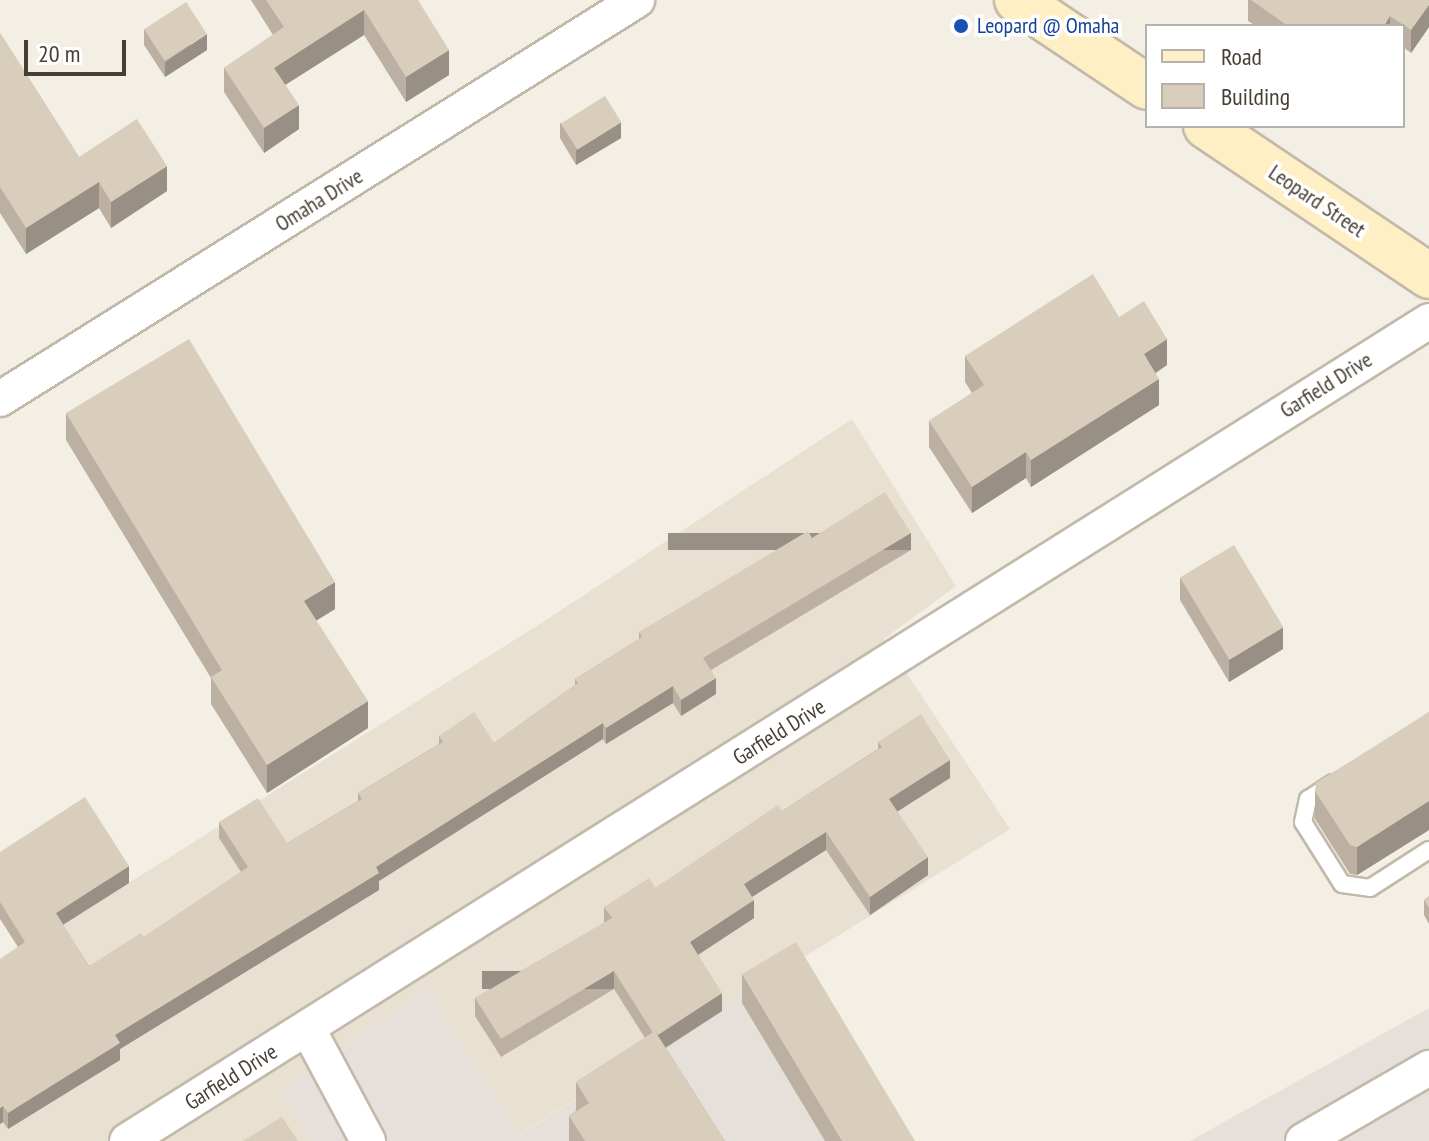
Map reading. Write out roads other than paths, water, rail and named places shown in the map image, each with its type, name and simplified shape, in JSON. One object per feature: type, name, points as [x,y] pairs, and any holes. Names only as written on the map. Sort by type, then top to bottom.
[{"type":"main road","points":[[1017,0],[1145,86]]},
{"type":"main road","name":"Leopard Street","points":[[1209,128],[1429,276]]},
{"type":"street","name":"Omaha Drive","points":[[0,399],[637,0]]},
{"type":"street","name":"Garfield Drive","points":[[127,1141],[1429,321]]},
{"type":"street","points":[[308,1029],[368,1141]]},
{"type":"street","points":[[1303,1141],[1429,1068]]},
{"type":"lane","points":[[1344,776],[1308,799],[1303,822],[1342,884],[1370,888],[1429,850]]},
{"type":"place","name":"Leopard @ Omaha","points":[[961,26]]}]
